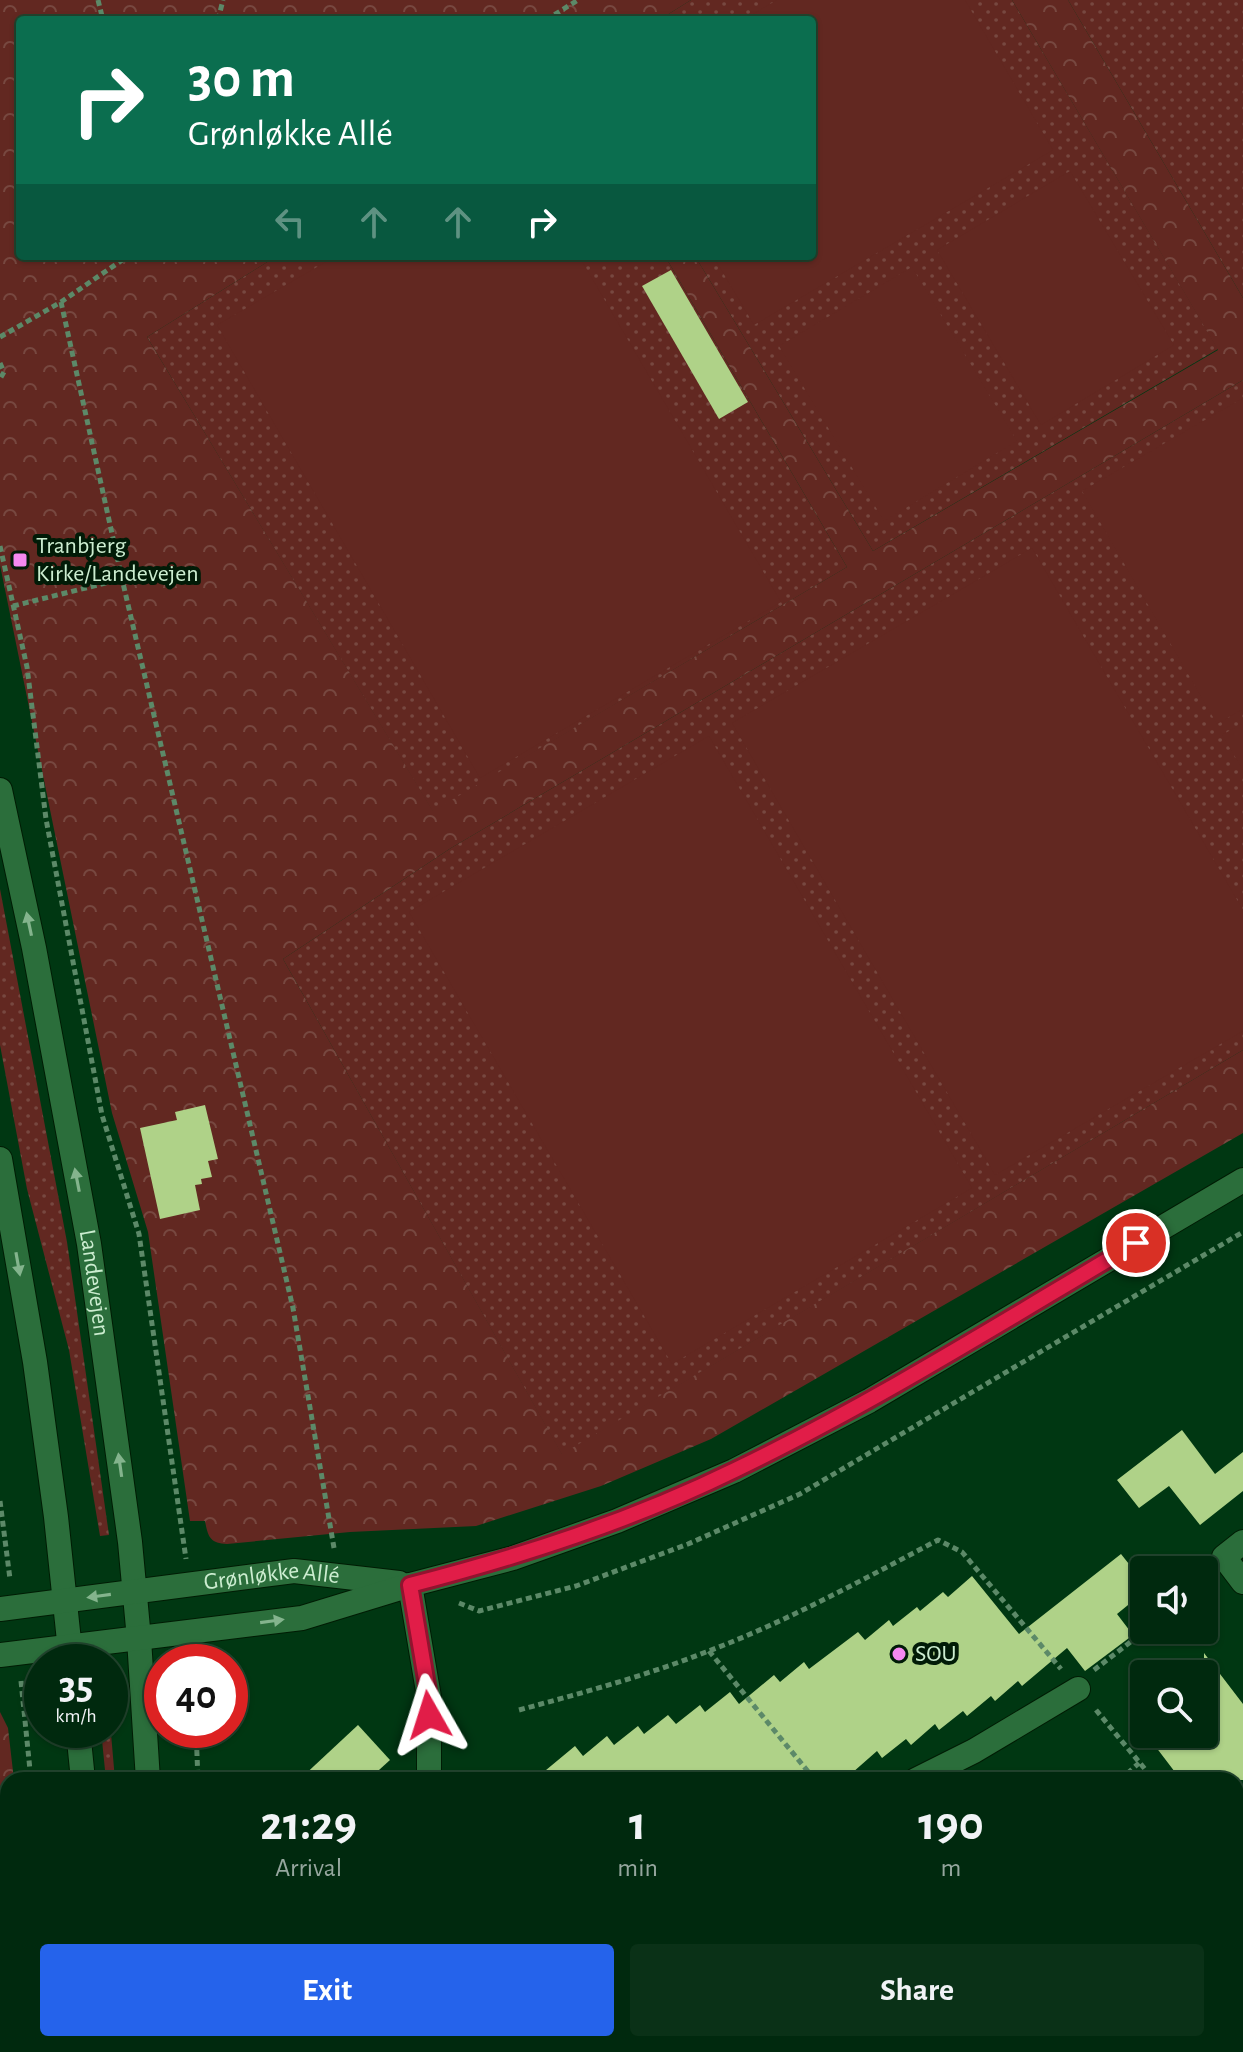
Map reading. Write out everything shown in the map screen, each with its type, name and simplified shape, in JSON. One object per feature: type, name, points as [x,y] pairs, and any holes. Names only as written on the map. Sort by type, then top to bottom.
[{"type":"street","name":"Landevejen","points":[[0,790],[34,948],[89,1244],[130,1542],[147,1772]]},
{"type":"street","points":[[0,1159],[35,1362],[56,1517],[69,1644]]},
{"type":"street","name":"Grønløkke Allé","points":[[116,1644],[302,1618],[513,1558],[617,1521],[734,1471],[869,1401],[1243,1180]]},
{"type":"street","points":[[1243,1542],[1224,1557],[1243,1582]]},
{"type":"street","name":"Grønløkke Allé","points":[[0,1609],[294,1571],[410,1585]]},
{"type":"street","points":[[410,1585],[429,1697],[429,1772]]},
{"type":"street","name":"Grønløkke Allé","points":[[0,1655],[24,1655]]},
{"type":"street","points":[[932,1772],[974,1751],[1084,1681]]},
{"type":"street","points":[[80,1748],[82,1772]]},
{"type":"path","points":[[552,16],[578,0]]},
{"type":"path","points":[[0,337],[61,302],[122,260]]},
{"type":"path","points":[[61,302],[122,579],[293,1308],[338,1576]]},
{"type":"path","points":[[0,363],[4,372],[0,379]]},
{"type":"path","points":[[0,546],[27,667],[46,819],[102,1115],[139,1234],[183,1535]]},
{"type":"path","points":[[13,606],[122,579]]},
{"type":"path","points":[[0,1501],[7,1558]]},
{"type":"path","points":[[519,1710],[640,1676],[709,1651],[836,1594],[938,1540],[962,1552],[1084,1681],[1147,1772]]},
{"type":"path","points":[[1084,1681],[1130,1643]]},
{"type":"path","points":[[709,1651],[808,1772]]},
{"type":"path","points":[[28,1748],[30,1772]]},
{"type":"path","points":[[197,1748],[198,1772]]},
{"type":"path","points":[[1129,1772],[1139,1763]]},
{"type":"green space","points":[[0,0],[691,0],[665,16],[16,16],[16,260],[271,260],[147,337],[433,811],[847,567],[667,260],[697,260],[873,551],[1218,350],[1012,0],[1068,0],[1243,298],[1243,380],[451,848],[283,959],[562,1454],[1243,1050],[1243,1133],[711,1439],[601,1486],[476,1526],[350,1532],[227,1544],[217,1542],[207,1531],[205,1521],[190,1521],[148,1232],[112,1113],[0,565]]},
{"type":"green space","points":[[691,0],[1012,0],[1218,349],[873,551],[697,260],[816,260],[816,16],[665,16]]},
{"type":"green space","points":[[777,0],[965,0],[1053,150],[754,325],[715,260],[816,260],[816,16],[750,16]]},
{"type":"green space","points":[[1068,0],[1243,0],[1243,298]]},
{"type":"green space","points":[[1070,171],[1174,345],[1041,425],[937,250]]},
{"type":"green space","points":[[271,260],[667,260],[847,567],[433,812],[147,337]]},
{"type":"green space","points":[[329,260],[581,260],[781,602],[480,778],[217,325]]},
{"type":"green space","points":[[912,267],[1017,441],[884,521],[779,346]]},
{"type":"green space","points":[[1243,380],[1243,1050],[562,1455],[283,959],[451,848]]},
{"type":"green space","points":[[1243,398],[1243,709],[1217,724],[1082,491]]},
{"type":"green space","points":[[1032,548],[1243,910],[1243,1031],[995,1175],[732,723]]},
{"type":"green space","points":[[1243,723],[1243,770],[1222,735]]},
{"type":"green space","points":[[709,736],[972,1188],[672,1364],[409,912]]},
{"type":"green space","points":[[0,889],[67,1242],[109,1535],[100,1536],[69,1350],[27,1189],[0,1045]]},
{"type":"green space","points":[[0,1712],[8,1728],[13,1772],[0,1772]]},
{"type":"green space","points":[[103,1748],[112,1748],[114,1772],[105,1772]]},
{"type":"building","points":[[671,270],[748,402],[719,419],[642,286]]},
{"type":"building","points":[[205,1105],[218,1159],[208,1161],[212,1177],[201,1179],[202,1184],[195,1185],[200,1210],[160,1219],[140,1128],[177,1120],[175,1112]]},
{"type":"building","points":[[1182,1430],[1215,1474],[1243,1452],[1243,1491],[1200,1525],[1169,1486],[1139,1508],[1117,1480]]},
{"type":"building","points":[[1121,1554],[1130,1565],[1130,1603],[1117,1614],[1130,1631],[1130,1637],[1085,1671],[1067,1648],[1022,1686],[1018,1681],[995,1701],[991,1696],[967,1716],[963,1711],[939,1730],[935,1724],[911,1745],[906,1739],[882,1758],[877,1751],[853,1772],[544,1772],[575,1746],[583,1756],[607,1736],[614,1745],[638,1726],[644,1734],[668,1715],[676,1724],[700,1705],[705,1712],[730,1692],[739,1704],[774,1675],[780,1682],[804,1662],[809,1669],[858,1632],[865,1640],[889,1620],[893,1626],[917,1607],[920,1611],[943,1592],[948,1597],[972,1576],[1019,1634]]},
{"type":"building","points":[[1218,1671],[1243,1704],[1243,1772],[1175,1772],[1157,1748],[1218,1748]]},
{"type":"building","points":[[358,1725],[390,1760],[377,1772],[308,1772]]},
{"type":"place","name":"Tranbjerg Kirke/Landevejen","points":[[20,560]]},
{"type":"place","name":"SOU","points":[[899,1654]]},
{"type":"route","points":[[429,1715],[429,1697],[410,1585],[539,1549],[617,1521],[734,1471],[869,1401],[1136,1243]]}]
